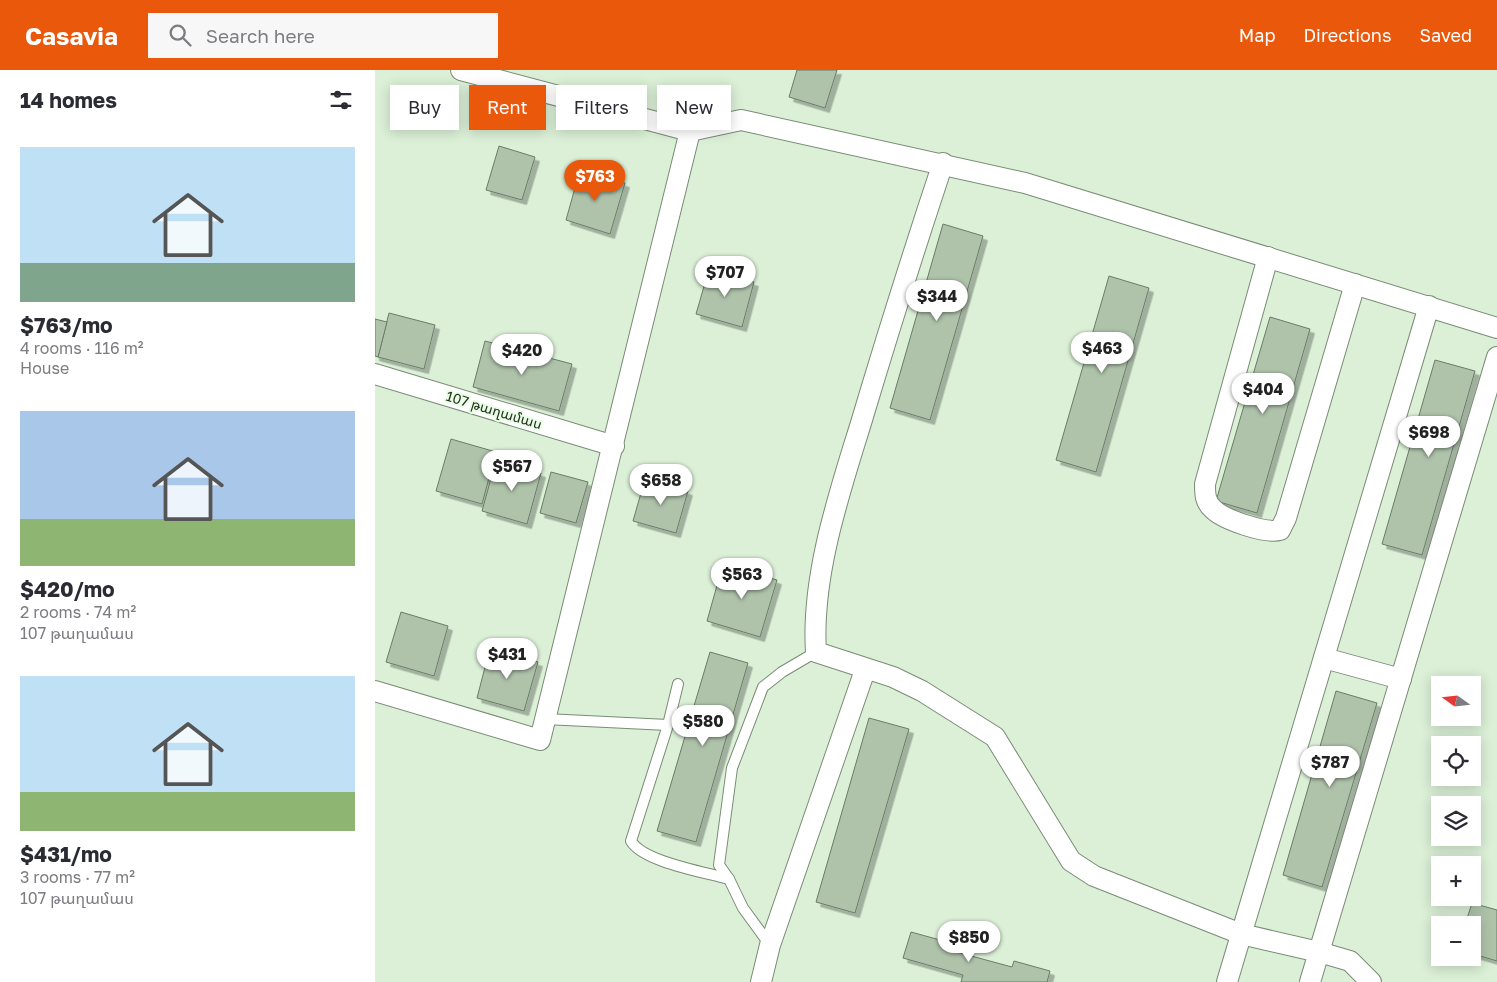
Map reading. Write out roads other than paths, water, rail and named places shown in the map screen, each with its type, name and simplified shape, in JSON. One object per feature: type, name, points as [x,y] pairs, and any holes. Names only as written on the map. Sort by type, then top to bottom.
[{"type":"street","points":[[461,70],[690,131],[741,120],[1025,182],[1497,328]]},
{"type":"street","points":[[375,691],[540,740],[614,446],[690,131]]},
{"type":"street","points":[[943,163],[896,306],[844,479],[821,573],[814,624],[816,652],[865,670],[893,677],[922,691],[995,737],[1071,861],[1094,876],[1241,934],[1350,961],[1371,982]]},
{"type":"street","points":[[1268,257],[1205,484],[1205,498],[1214,510],[1238,522],[1272,532],[1280,530],[1286,518],[1355,284]]},
{"type":"street","points":[[1227,982],[1429,306]]},
{"type":"street","points":[[1310,982],[1497,357]]},
{"type":"street","name":"107 թաղամաս","points":[[375,374],[614,446]]},
{"type":"street","points":[[1324,658],[1401,679]]},
{"type":"street","points":[[761,982],[770,945],[865,670]]},
{"type":"lane","points":[[770,945],[743,908],[729,879],[719,865],[732,768],[763,687],[782,672],[816,652]]},
{"type":"lane","points":[[678,684],[668,724],[631,841],[635,848],[649,856],[729,879]]},
{"type":"lane","points":[[545,719],[668,724]]}]
